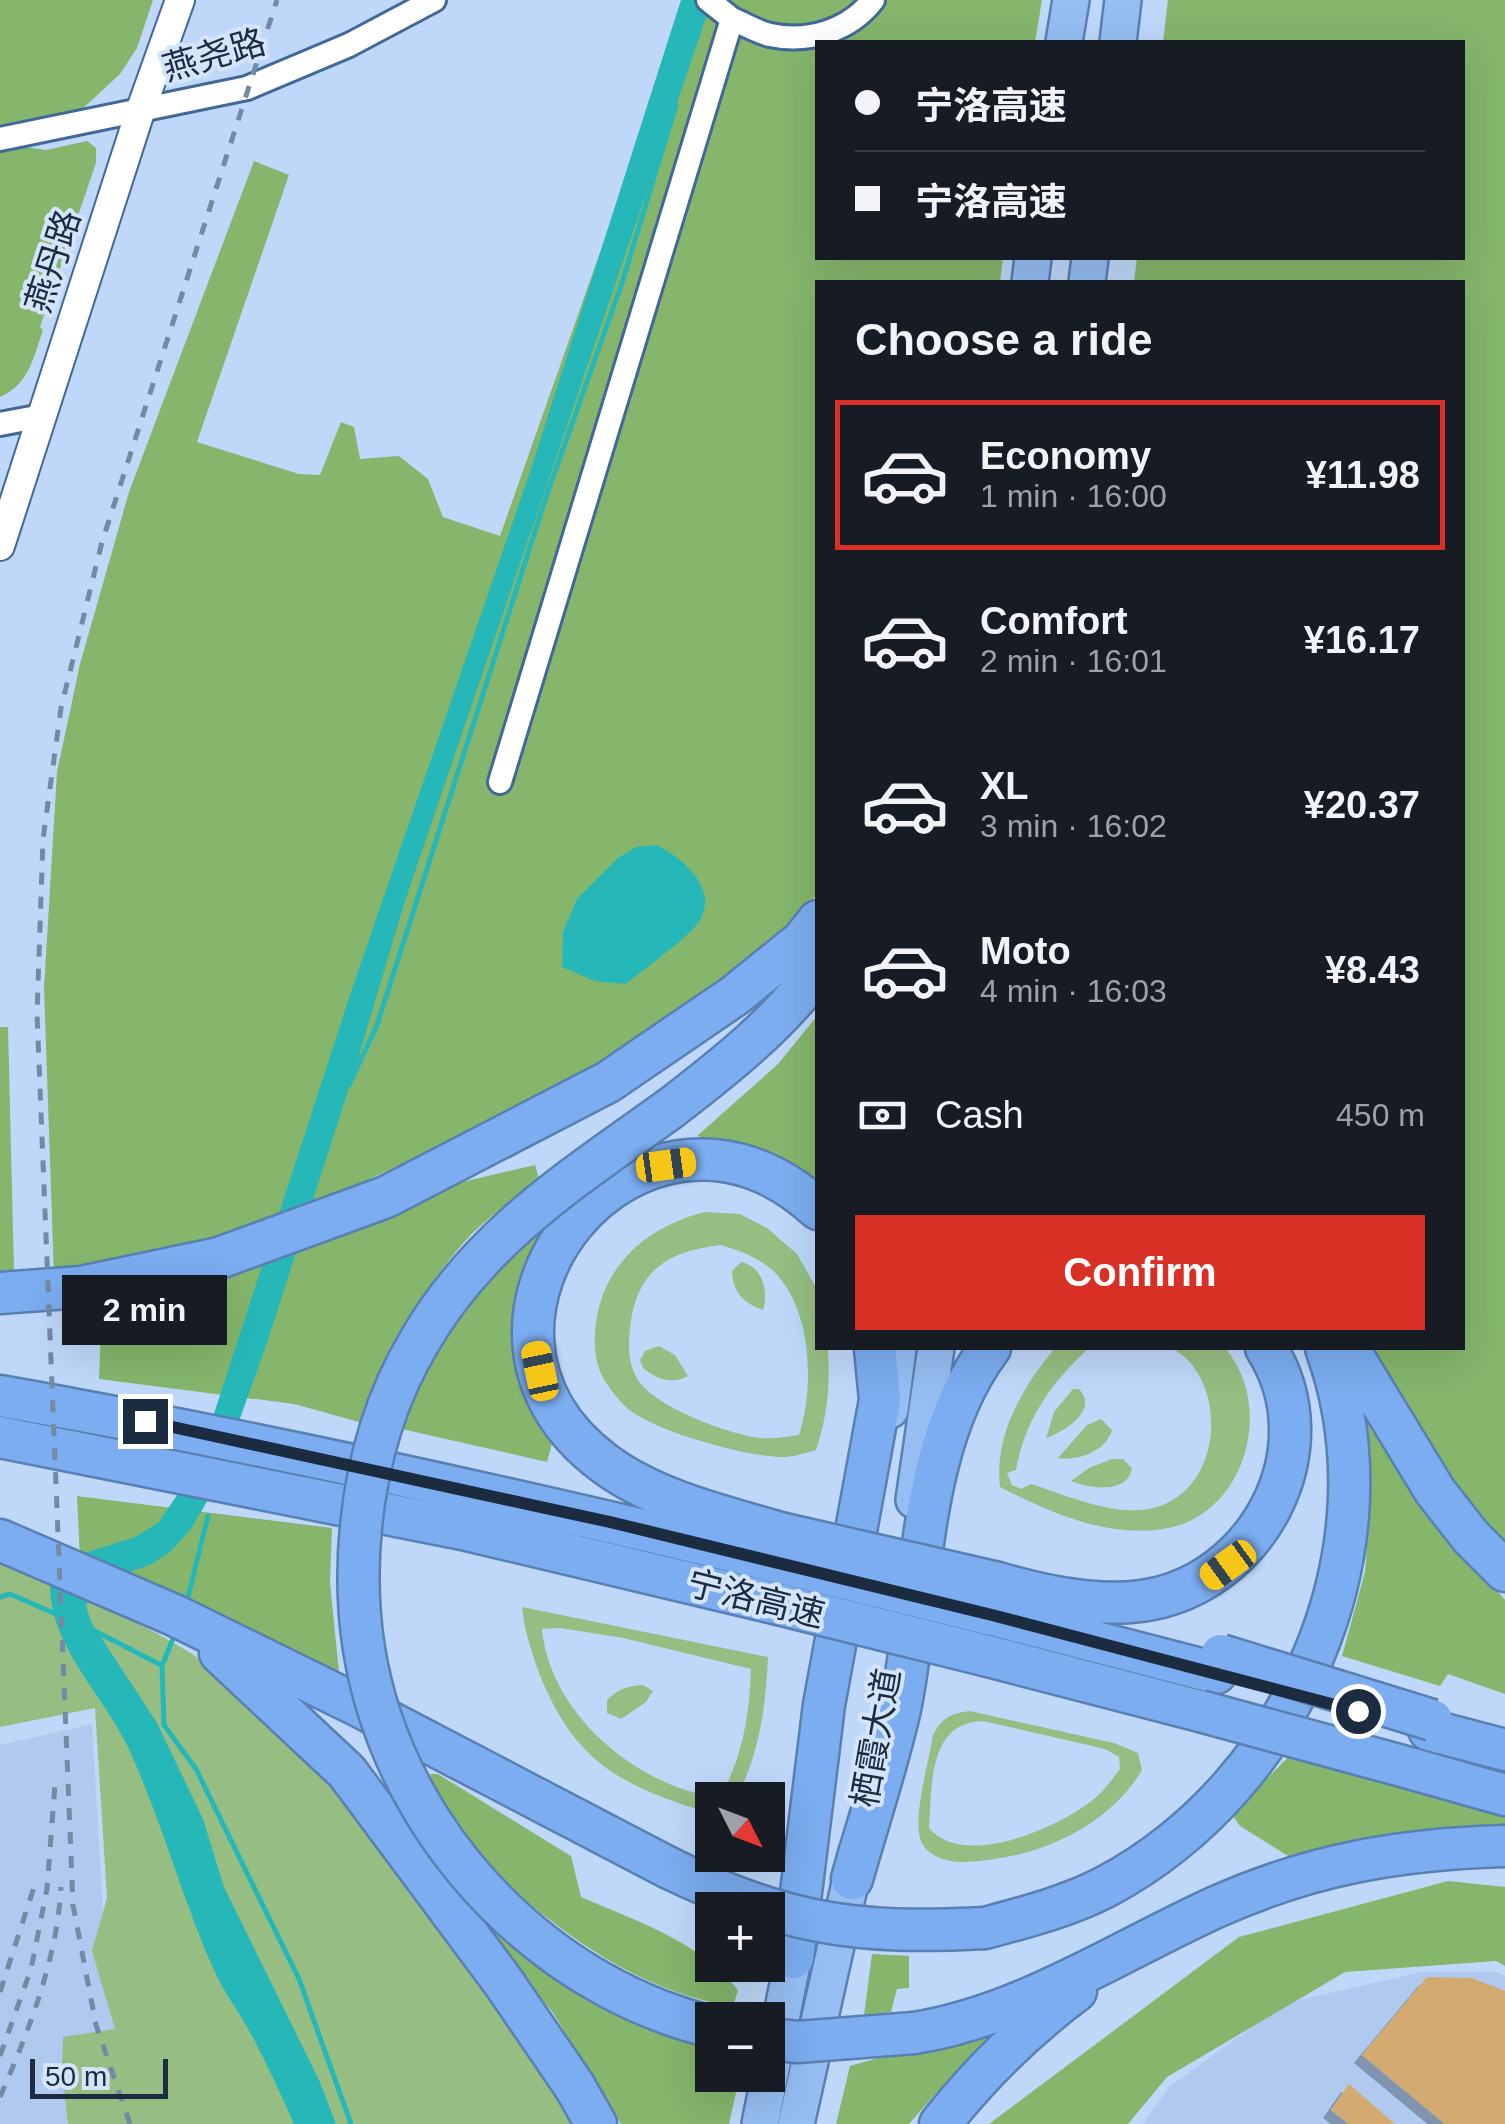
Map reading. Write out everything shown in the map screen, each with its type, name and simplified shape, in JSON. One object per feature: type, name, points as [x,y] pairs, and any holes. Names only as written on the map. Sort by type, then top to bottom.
[{"type":"highway","points":[[1064,40],[1071,0]]},
{"type":"highway","points":[[1118,40],[1123,0]]},
{"type":"highway","points":[[0,1293],[81,1287],[219,1258],[386,1197],[608,1082],[734,996],[802,941],[815,925]]},
{"type":"highway","points":[[695,2023],[645,2003],[567,1962],[529,1935],[480,1887],[418,1798],[380,1716],[370,1675],[359,1547],[374,1448],[401,1377],[452,1289],[531,1209],[671,1108],[742,1049],[815,974]]},
{"type":"highway","points":[[776,1547],[620,1474],[588,1450],[546,1391],[535,1346],[536,1299],[548,1261],[578,1216],[607,1190],[639,1172],[698,1160],[726,1163],[778,1180],[815,1207]]},
{"type":"highway","points":[[794,1958],[824,1705],[880,1400],[875,1350]]},
{"type":"highway","name":"栖霞大道","points":[[760,2124],[794,1958],[877,1490],[898,1350]]},
{"type":"highway","name":"栖霞大道","points":[[796,2124],[852,1879],[936,1350]]},
{"type":"highway","points":[[852,1879],[900,1708],[926,1517],[962,1398],[989,1350]]},
{"type":"highway","points":[[1004,1596],[1141,1601],[1204,1582],[1228,1565],[1266,1519],[1286,1468],[1291,1436],[1288,1406],[1281,1376],[1267,1350]]},
{"type":"highway","points":[[0,1540],[174,1615],[357,1705],[668,1868],[756,1907],[809,1921],[909,1932],[985,1928],[1079,1899],[1139,1866],[1210,1812],[1252,1765],[1271,1735],[1330,1619],[1345,1554],[1349,1451],[1327,1350]]},
{"type":"highway","points":[[1349,1350],[1435,1491],[1505,1571]]},
{"type":"highway","name":"宁洛高速","points":[[0,1396],[181,1428],[610,1522],[776,1547],[1004,1596],[1505,1748]]},
{"type":"highway","name":"宁洛高速","points":[[0,1438],[467,1530],[988,1656],[1505,1795]]},
{"type":"highway","points":[[174,1615],[294,1719],[347,1772],[504,1983],[576,2087],[596,2124]]},
{"type":"highway","points":[[785,2040],[950,2028],[1066,1982],[1161,1933],[1279,1881],[1430,1848],[1505,1846]]},
{"type":"highway","points":[[940,2124],[965,2092],[1043,2016],[1161,1933]]},
{"type":"street","name":"燕丹路","points":[[0,546],[180,0]]},
{"type":"street","name":"燕尧路","points":[[0,139],[246,88],[349,45],[434,0]]},
{"type":"street","points":[[708,0],[732,19],[770,35],[815,36],[851,22],[872,0]]},
{"type":"street","points":[[500,782],[732,19]]},
{"type":"street","points":[[0,424],[42,416]]},
{"type":"shaded area","points":[[0,0],[153,0],[137,48],[120,74],[80,111],[0,127]]},
{"type":"shaded area","points":[[681,0],[712,0],[404,904],[267,1343],[215,1488],[191,1529],[171,1551],[152,1564],[93,1585],[86,1606],[91,1622],[157,1723],[203,1819],[224,1887],[319,2080],[336,2124],[294,2124],[257,2045],[213,1968],[128,1747],[65,1644],[51,1599],[51,1576],[82,1554],[135,1537],[158,1523],[197,1466],[351,992],[530,472]]},
{"type":"shaded area","points":[[689,0],[1042,0],[1035,40],[815,40],[815,260],[1003,260],[1000,280],[815,280],[815,896],[802,916],[732,978],[603,1061],[476,1130],[337,1194],[165,1255],[54,1276],[44,988],[57,772],[80,664],[129,492],[254,161],[289,175],[197,442],[299,474],[320,475],[341,422],[354,427],[360,459],[399,456],[428,479],[443,517],[500,536]]},
{"type":"shaded area","points":[[1168,0],[1505,0],[1505,1542],[1465,1500],[1419,1439],[1367,1350],[1465,1350],[1465,280],[1134,280],[1137,260],[1465,260],[1465,40],[1163,40]]},
{"type":"shaded area","points":[[87,141],[96,148],[96,163],[40,327],[43,330],[36,351],[24,378],[0,397],[0,148],[12,145],[46,150]]},
{"type":"shaded area","points":[[656,845],[687,866],[702,887],[704,911],[698,923],[626,984],[595,981],[562,967],[563,932],[577,899],[618,858],[636,847]]},
{"type":"shaded area","points":[[815,1018],[815,1179],[778,1155],[697,1136],[778,1064]]},
{"type":"shaded area","points":[[0,1027],[8,1027],[14,1271],[0,1271]]},
{"type":"shaded area","points":[[535,1165],[539,1179],[475,1231],[434,1281],[394,1350],[363,1423],[294,1404],[99,1379],[102,1301],[221,1276],[334,1238],[462,1182]]},
{"type":"shaded area","points":[[705,1212],[740,1214],[767,1228],[797,1254],[815,1286],[815,1350],[828,1350],[827,1400],[816,1450],[790,1457],[770,1456],[684,1436],[632,1412],[603,1378],[596,1359],[595,1339],[605,1289],[629,1254],[663,1228]],"holes":[[[721,1245],[753,1257],[785,1284],[802,1324],[808,1370],[799,1435],[761,1438],[694,1418],[647,1390],[632,1368],[629,1348],[633,1308],[647,1278],[658,1267],[685,1252]]]},
{"type":"shaded area","points":[[552,1219],[560,1226],[538,1252],[554,1436],[547,1462],[402,1429],[428,1369],[462,1314],[505,1263]]},
{"type":"shaded area","points":[[741,1262],[754,1268],[762,1280],[763,1310],[737,1291],[732,1271]]},
{"type":"shaded area","points":[[659,1346],[675,1355],[688,1376],[664,1380],[643,1368],[640,1360],[645,1351]]},
{"type":"shaded area","points":[[1053,1350],[1087,1350],[1063,1374],[1033,1418],[1016,1470],[1007,1473],[1012,1485],[1021,1489],[1031,1484],[1095,1505],[1128,1510],[1160,1506],[1181,1494],[1197,1476],[1207,1455],[1210,1406],[1203,1383],[1190,1363],[1174,1350],[1226,1350],[1240,1372],[1248,1399],[1249,1428],[1244,1456],[1232,1482],[1214,1504],[1191,1520],[1163,1529],[1121,1530],[1059,1514],[1000,1487],[1006,1430],[1032,1378]]},
{"type":"shaded area","points":[[1073,1389],[1079,1389],[1084,1397],[1082,1412],[1070,1425],[1046,1438],[1054,1412]]},
{"type":"shaded area","points":[[1101,1419],[1112,1430],[1104,1444],[1083,1456],[1058,1458],[1087,1425]]},
{"type":"shaded area","points":[[1367,1422],[1454,1541],[1505,1600],[1505,1694],[1448,1674],[1440,1686],[1342,1656],[1365,1572],[1371,1492]]},
{"type":"shaded area","points":[[1123,1459],[1132,1468],[1129,1476],[1116,1486],[1088,1486],[1071,1481],[1089,1468]]},
{"type":"shaded area","points":[[77,1496],[332,1528],[330,1583],[340,1682],[80,1558]]},
{"type":"shaded area","points":[[0,1562],[169,1640],[258,1705],[343,1799],[480,1980],[539,2064],[573,2124],[68,2124],[63,2037],[115,2029],[92,1951],[107,1898],[95,1708],[0,1727]]},
{"type":"shaded area","points":[[522,1607],[768,1657],[760,1731],[743,1782],[728,1782],[744,1735],[751,1669],[623,1638],[542,1629],[549,1661],[581,1718],[630,1763],[695,1792],[695,1809],[628,1782],[587,1751],[554,1705],[526,1633]]},
{"type":"shaded area","points":[[643,1685],[653,1691],[646,1702],[621,1719],[607,1713],[611,1696]]},
{"type":"shaded area","points":[[970,1711],[1114,1743],[1138,1753],[1142,1770],[1109,1809],[1066,1837],[992,1860],[946,1860],[928,1851],[921,1841],[920,1805],[933,1735],[944,1720]],"holes":[[[983,1721],[1105,1749],[1119,1757],[1120,1769],[1108,1785],[1079,1810],[1036,1832],[988,1845],[965,1845],[945,1840],[929,1828],[936,1759],[952,1732],[965,1724]]]},
{"type":"shaded area","points":[[92,1724],[105,1945],[166,2124],[0,2124],[0,1745]]},
{"type":"shaded area","points":[[1288,1757],[1472,1797],[1505,1810],[1505,1826],[1501,1831],[1293,1859],[1240,1826],[1232,1815]]},
{"type":"shaded area","points":[[430,1774],[438,1774],[571,1856],[581,1897],[686,1946],[695,1952],[695,1982],[731,1982],[738,1990],[734,2002],[711,2002],[673,1991],[593,1950],[497,1877],[467,1846],[437,1797]]},
{"type":"shaded area","points":[[1448,1881],[1505,1887],[1505,1966],[1496,1961],[1345,1972],[1167,2077],[1128,2124],[989,2124],[1239,1937]]},
{"type":"shaded area","points":[[474,1916],[579,1986],[695,2036],[695,2092],[736,2092],[729,2124],[621,2124],[553,2013]]},
{"type":"shaded area","points":[[872,1954],[909,1956],[909,1988],[897,1989],[891,2012],[864,2015]]},
{"type":"shaded area","points":[[1422,1972],[1497,1972],[1505,1976],[1505,2124],[1143,2124],[1169,2087],[1286,2003]]},
{"type":"shaded area","points":[[1011,2032],[938,2091],[909,2124],[836,2124],[850,2066],[902,2051]]},
{"type":"building","points":[[1427,1977],[1472,1978],[1505,1991],[1505,2124],[1445,2124],[1362,2055]]},
{"type":"building","points":[[1349,2084],[1395,2124],[1349,2124],[1331,2110]]},
{"type":"waterway","points":[[349,1085],[377,1025],[546,497],[622,283],[676,105]]},
{"type":"waterway","points":[[186,1605],[208,1516]]},
{"type":"waterway","points":[[0,1597],[10,1594],[58,1615]]},
{"type":"waterway","points":[[95,1631],[161,1665]]},
{"type":"waterway","points":[[174,1636],[162,1666],[164,1725],[196,1769],[299,1979],[351,2124]]},
{"type":"railway","points":[[130,2124],[96,2025],[73,1905],[37,1014],[43,839],[61,708],[102,542],[277,0]]},
{"type":"railway","points":[[0,2056],[31,1969],[47,1889],[55,1784]]},
{"type":"railway","points":[[0,1992],[34,1887]]},
{"type":"railway","points":[[0,2097],[48,1968],[61,1887]]},
{"type":"route","points":[[145,1421],[610,1522],[992,1615],[1358,1711]]}]
